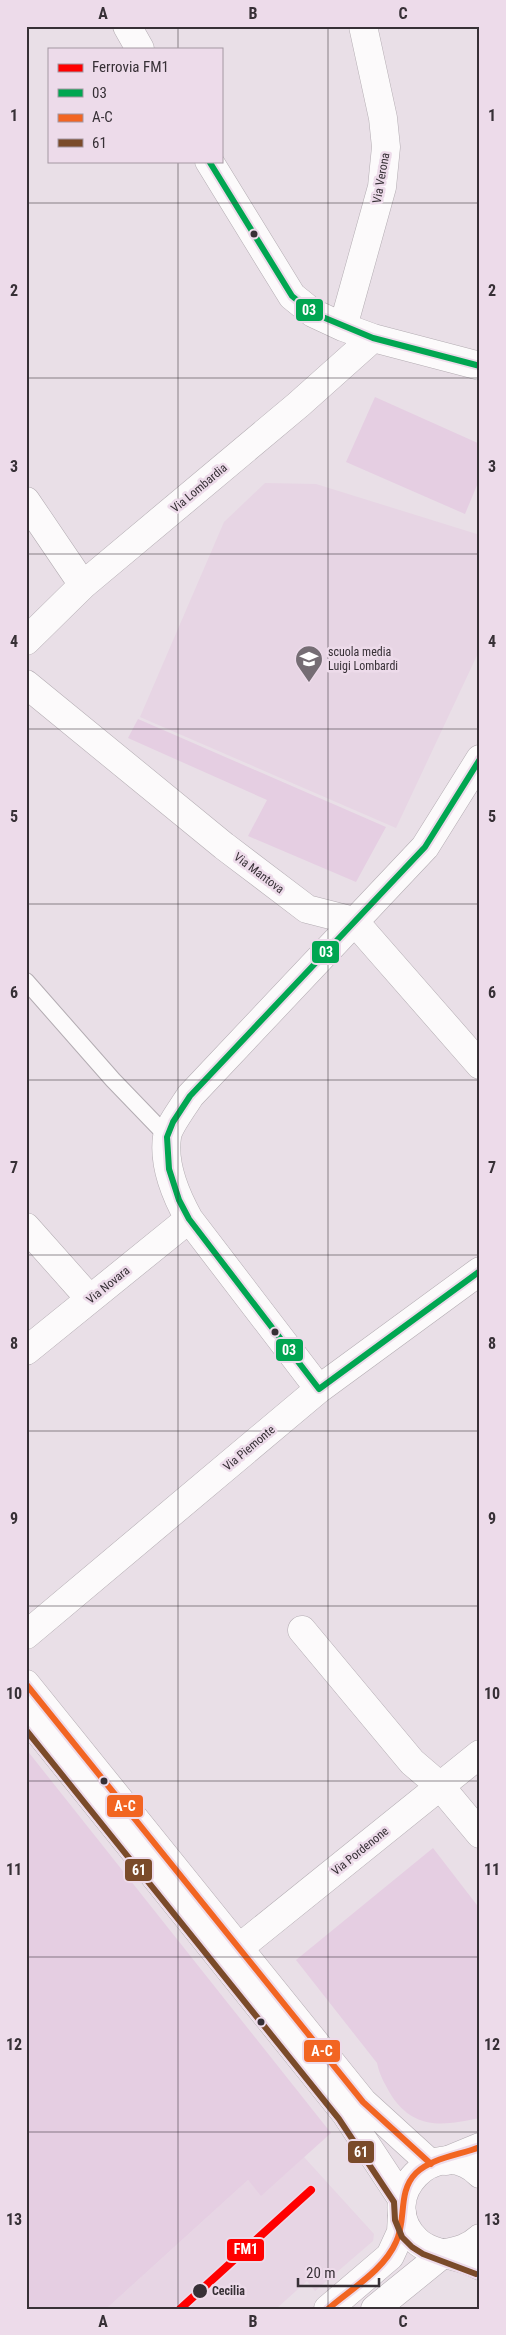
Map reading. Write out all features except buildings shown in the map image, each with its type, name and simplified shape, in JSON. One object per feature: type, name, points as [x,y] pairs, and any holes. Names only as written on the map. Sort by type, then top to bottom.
[{"type":"street","points":[[126,26],[139,48]]},
{"type":"street","name":"Via Verona","points":[[343,327],[382,187],[386,147],[383,118],[363,26]]},
{"type":"street","points":[[211,162],[292,296],[313,313],[373,338],[480,366]]},
{"type":"street","name":"Via Lombardia","points":[[26,641],[84,585],[298,405],[373,338]]},
{"type":"street","points":[[26,501],[84,585]]},
{"type":"street","name":"Via Mantova","points":[[26,684],[224,846],[308,909],[354,921]]},
{"type":"street","points":[[319,1389],[189,1218],[177,1197],[168,1168],[166,1135],[190,1096],[425,847],[479,762]]},
{"type":"street","points":[[354,921],[477,1056]]},
{"type":"street","name":"Via Novara","points":[[26,1352],[189,1218]]},
{"type":"street","points":[[26,1227],[90,1299]]},
{"type":"street","name":"Via Piemonte","points":[[26,1635],[319,1389],[480,1271]]},
{"type":"street","points":[[302,1630],[412,1762],[440,1786],[480,1834]]},
{"type":"street","points":[[26,1684],[363,2102],[438,2162],[461,2162],[480,2174]]},
{"type":"street","points":[[26,1716],[346,2114],[402,2206],[407,2229],[417,2241],[429,2249],[480,2266]]},
{"type":"street","name":"Via Pordenone","points":[[240,1948],[480,1754]]},
{"type":"street","points":[[328,2309],[390,2256],[401,2232],[402,2206],[407,2184],[417,2172],[438,2162],[480,2147]]},
{"type":"street","points":[[374,2309],[444,2253],[458,2251],[472,2245],[480,2238]]},
{"type":"lane","points":[[26,981],[113,1080],[166,1135]]},
{"type":"shaded area","points":[[375,397],[480,444],[480,478],[465,514],[346,462]]},
{"type":"shaded area","name":"scuola media Luigi Lombardi","points":[[265,483],[316,484],[480,535],[480,649],[396,828],[140,717],[224,522]]},
{"type":"shaded area","points":[[138,719],[386,827],[356,882],[248,836],[267,800],[128,738]]},
{"type":"shaded area","points":[[26,1749],[331,2133],[261,2196],[248,2180],[106,2309],[26,2309]]},
{"type":"shaded area","points":[[433,1848],[480,1909],[480,2118],[443,2123],[422,2121],[402,2109],[393,2098],[377,2063],[296,1960]]},
{"type":"shaded area","points":[[304,2157],[374,2234],[373,2241],[315,2291],[307,2281],[276,2309],[106,2309],[248,2180],[261,2195]]},
{"type":"rail line","name":"FM1","points":[[180,2309],[311,2190]]},
{"type":"transit line","name":"03","points":[[210,162],[292,296],[313,313],[373,338],[480,366]]},
{"type":"transit line","name":"03","points":[[480,759],[425,847],[190,1096],[173,1122],[167,1137],[169,1169],[179,1200],[189,1219],[319,1389],[480,1271]]},
{"type":"transit line","name":"A-C","points":[[26,1684],[363,2102],[431,2164]]},
{"type":"transit line","name":"61","points":[[26,1730],[339,2119],[394,2202],[395,2220],[402,2237],[423,2254],[476,2274]]},
{"type":"transit line","name":"A-C","points":[[328,2309],[375,2270],[391,2252],[401,2225],[406,2189],[416,2173],[438,2160],[480,2147]]},
{"type":"place","name":"scuola media Luigi Lombardi","points":[[309,683]]},
{"type":"place","name":"Cecilia","points":[[200,2291]]}]
